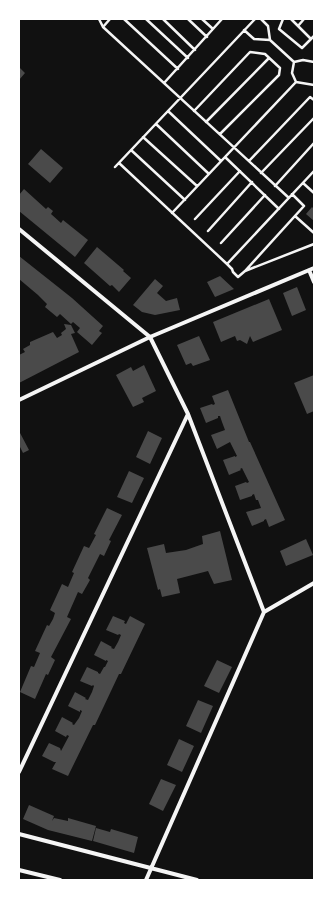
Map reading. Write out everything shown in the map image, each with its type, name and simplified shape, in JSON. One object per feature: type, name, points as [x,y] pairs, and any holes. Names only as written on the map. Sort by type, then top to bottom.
[{"type":"street","points":[[19,229],[150,337],[188,414],[264,612]]},
{"type":"street","points":[[19,400],[150,337],[314,268]]},
{"type":"street","points":[[309,270],[314,282]]},
{"type":"street","points":[[19,772],[188,414]]},
{"type":"street","points":[[146,880],[264,612],[314,583]]},
{"type":"street","points":[[19,834],[197,880]]},
{"type":"street","points":[[19,870],[60,880]]},
{"type":"path","points":[[99,19],[103,26],[289,198]]},
{"type":"path","points":[[103,26],[110,19]]},
{"type":"path","points":[[124,19],[128,20],[178,69]]},
{"type":"path","points":[[146,19],[188,58]]},
{"type":"path","points":[[163,19],[195,50]]},
{"type":"path","points":[[188,19],[206,37]]},
{"type":"path","points":[[202,19],[213,29]]},
{"type":"path","points":[[164,83],[222,19]]},
{"type":"path","points":[[249,19],[252,22]]},
{"type":"path","points":[[115,167],[255,19]]},
{"type":"path","points":[[261,19],[268,26],[270,40]]},
{"type":"path","points":[[283,19],[279,29],[302,48],[314,36]]},
{"type":"path","points":[[291,19],[311,39]]},
{"type":"path","points":[[298,26],[304,19]]},
{"type":"path","points":[[244,30],[254,39],[270,40],[294,62]]},
{"type":"path","points":[[194,111],[250,52],[265,54],[270,58],[280,68],[279,75],[220,134]]},
{"type":"path","points":[[206,122],[270,58]]},
{"type":"path","points":[[294,62],[303,60],[314,62]]},
{"type":"path","points":[[294,62],[292,73],[296,82]]},
{"type":"path","points":[[296,82],[314,85]]},
{"type":"path","points":[[172,213],[296,82]]},
{"type":"path","points":[[249,161],[310,97],[314,100]]},
{"type":"path","points":[[168,111],[221,161]]},
{"type":"path","points":[[261,173],[314,118]]},
{"type":"path","points":[[156,124],[209,174]]},
{"type":"path","points":[[144,137],[197,186]]},
{"type":"path","points":[[275,186],[314,143]]},
{"type":"path","points":[[131,150],[185,200]]},
{"type":"path","points":[[225,157],[279,209]]},
{"type":"path","points":[[119,163],[227,264],[238,277],[304,206],[292,194]]},
{"type":"path","points":[[195,219],[240,171]]},
{"type":"path","points":[[227,264],[314,171]]},
{"type":"path","points":[[208,231],[252,182]]},
{"type":"path","points":[[303,183],[314,193]]},
{"type":"path","points":[[221,243],[265,195]]},
{"type":"path","points":[[295,216],[314,233]]},
{"type":"path","points":[[245,271],[314,244]]},
{"type":"building","points":[[19,67],[25,73],[19,80]]},
{"type":"building","points":[[41,149],[63,168],[50,183],[28,164]]},
{"type":"building","points":[[24,189],[46,209],[48,207],[53,211],[51,214],[61,223],[63,220],[88,240],[75,257],[19,211],[19,195]]},
{"type":"building","points":[[312,207],[314,209],[314,221],[306,214]]},
{"type":"building","points":[[97,247],[131,278],[119,292],[84,263]]},
{"type":"building","points":[[19,256],[72,298],[103,326],[99,331],[102,333],[92,345],[77,332],[80,328],[73,322],[71,324],[60,314],[57,317],[45,307],[47,304],[38,295],[19,279]]},
{"type":"building","points":[[220,276],[234,289],[215,297],[207,282]]},
{"type":"building","points":[[155,279],[163,286],[157,293],[166,301],[177,298],[180,310],[155,315],[142,312],[133,305]]},
{"type":"building","points":[[297,287],[306,310],[292,316],[283,293]]},
{"type":"building","points":[[269,299],[282,330],[253,342],[250,336],[247,344],[240,340],[237,341],[235,336],[221,342],[213,322]]},
{"type":"building","points":[[64,324],[71,325],[75,333],[71,334],[79,352],[19,383],[19,355],[25,352],[23,349],[30,345],[30,342],[53,332],[57,338],[62,335],[61,333],[66,329]]},
{"type":"building","points":[[199,336],[210,360],[193,366],[191,363],[186,365],[177,345]]},
{"type":"building","points":[[144,365],[156,391],[142,398],[144,402],[133,407],[116,375],[131,367],[133,371]]},
{"type":"building","points":[[314,375],[314,411],[307,414],[294,383]]},
{"type":"building","points":[[228,390],[249,442],[285,520],[269,527],[266,519],[252,526],[246,512],[261,508],[258,500],[256,500],[254,494],[240,500],[235,486],[249,482],[242,468],[240,469],[241,470],[229,475],[223,460],[237,456],[230,442],[217,449],[211,435],[225,430],[220,416],[206,423],[200,408],[215,404],[212,396]]},
{"type":"building","points":[[19,431],[29,450],[23,453],[19,445]]},
{"type":"building","points":[[148,431],[162,438],[150,464],[136,457]]},
{"type":"building","points":[[129,471],[144,478],[132,503],[117,497]]},
{"type":"building","points":[[107,508],[122,515],[109,540],[111,541],[104,556],[100,554],[88,578],[90,580],[82,594],[78,592],[67,617],[71,619],[51,657],[55,660],[48,675],[46,674],[35,699],[20,692],[31,666],[34,667],[40,653],[35,651],[47,625],[49,626],[53,619],[55,613],[50,610],[62,584],[68,587],[74,573],[72,572],[84,546],[89,548]]},
{"type":"building","points":[[220,531],[232,580],[214,584],[208,571],[177,579],[180,593],[162,597],[160,589],[158,590],[147,548],[164,544],[166,553],[186,550],[203,544],[202,536]]},
{"type":"building","points":[[306,539],[313,555],[286,566],[280,551]]},
{"type":"building","points":[[113,616],[125,621],[124,623],[126,624],[130,616],[145,624],[68,776],[52,769],[56,762],[42,756],[49,743],[60,748],[61,751],[69,736],[67,735],[66,737],[55,731],[62,717],[74,725],[79,718],[82,711],[80,710],[80,712],[68,706],[75,692],[88,700],[92,692],[93,685],[92,686],[80,681],[87,667],[100,674],[105,667],[108,661],[94,655],[101,641],[114,649],[118,642],[121,635],[106,630]]},
{"type":"building","points":[[217,660],[232,667],[219,693],[204,686]]},
{"type":"building","points":[[198,700],[213,706],[201,733],[186,726]]},
{"type":"building","points":[[179,739],[194,746],[182,772],[167,765]]},
{"type":"building","points":[[161,779],[176,785],[163,811],[149,804]]},
{"type":"building","points":[[29,805],[54,816],[52,821],[54,818],[68,821],[68,818],[96,826],[92,841],[48,830],[23,819]]},
{"type":"building","points":[[96,828],[110,832],[111,829],[138,837],[134,853],[93,841]]}]
